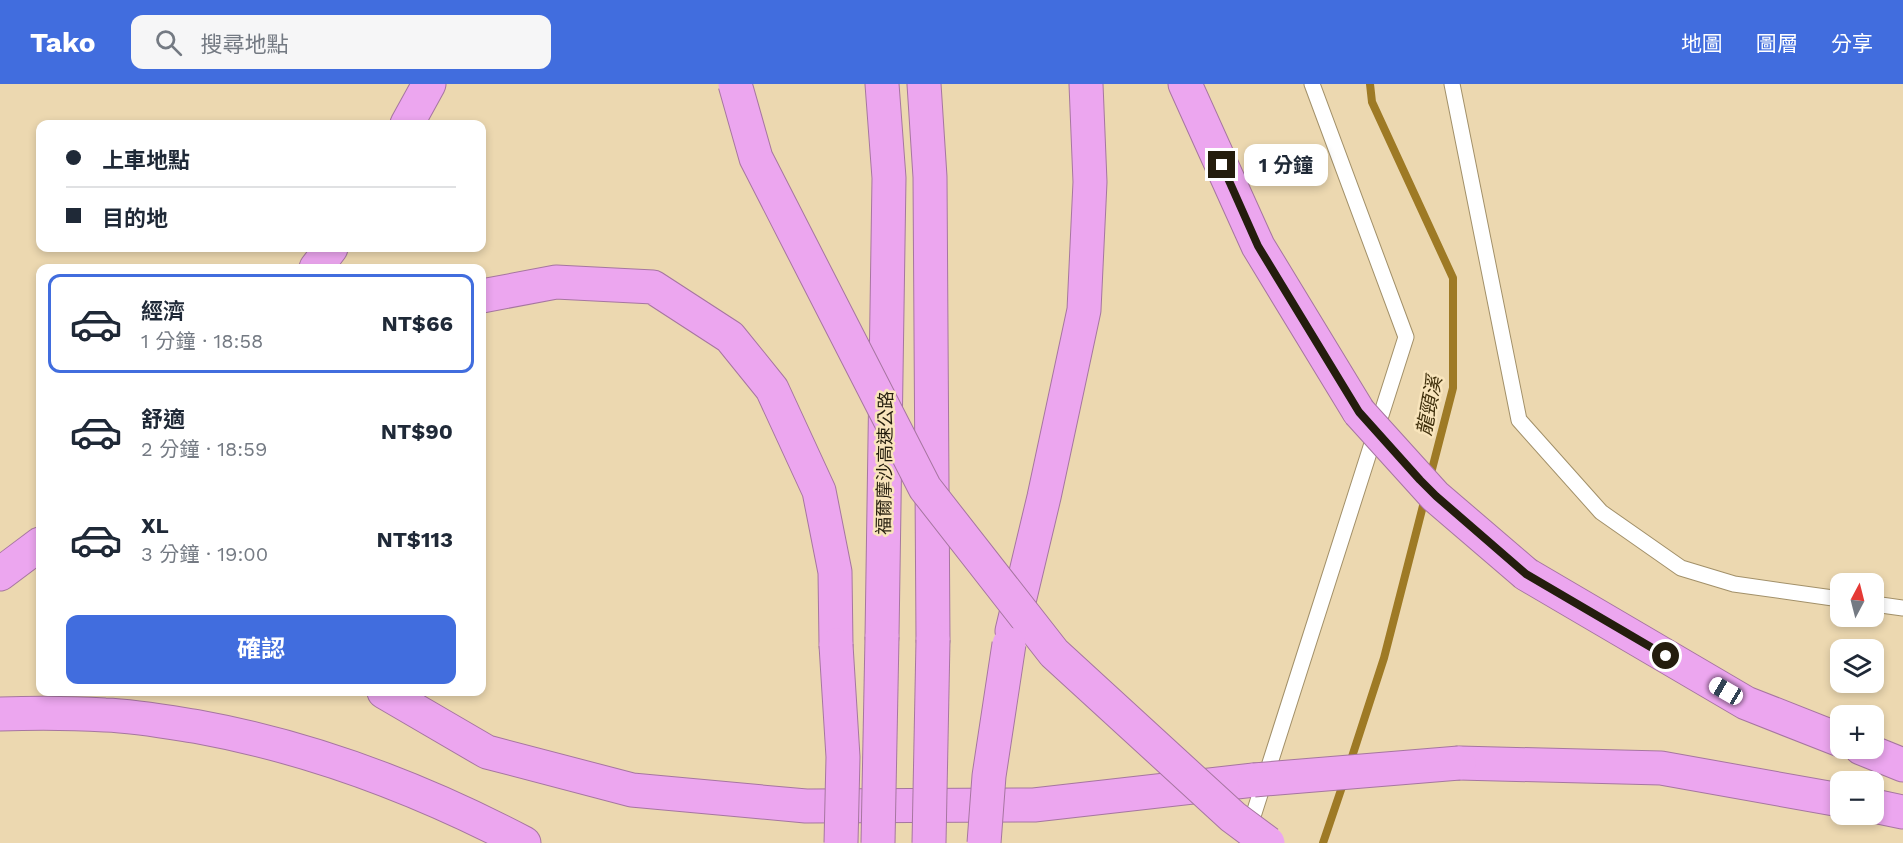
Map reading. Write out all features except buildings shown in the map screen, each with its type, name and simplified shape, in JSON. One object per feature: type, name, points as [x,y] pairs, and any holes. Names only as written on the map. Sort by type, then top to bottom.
[{"type":"highway","points":[[409,120],[429,84]]},
{"type":"highway","points":[[735,84],[756,158],[925,488],[1054,653],[1233,817],[1268,843]]},
{"type":"highway","name":"福爾摩沙高速公路","points":[[878,843],[889,178],[882,84]]},
{"type":"highway","points":[[924,84],[930,177],[933,640],[929,843]]},
{"type":"highway","points":[[984,843],[989,776],[1009,644],[1044,497],[1084,310],[1090,182],[1086,84]]},
{"type":"highway","points":[[1185,84],[1258,246],[1359,412],[1436,496],[1526,574],[1746,703],[1830,736]]},
{"type":"highway","points":[[486,295],[556,282],[653,287],[730,336],[772,389],[819,491],[835,572],[836,645],[843,757],[840,843]]},
{"type":"highway","points":[[0,574],[36,547]]},
{"type":"highway","points":[[391,696],[487,752],[632,790],[806,806],[1034,805],[1254,780],[1459,763],[1661,768],[1830,798]]},
{"type":"highway","points":[[0,714],[107,715],[170,722],[233,733],[315,755],[415,790],[473,816],[524,843]]},
{"type":"highway","points":[[1884,757],[1903,765]]},
{"type":"highway","points":[[1884,808],[1903,812]]},
{"type":"lane","points":[[1244,843],[1406,337],[1312,84]]},
{"type":"lane","points":[[1452,84],[1519,420],[1601,512],[1681,568],[1734,584],[1830,598]]},
{"type":"lane","points":[[1884,605],[1903,608]]},
{"type":"waterway","name":"龍頸溪","points":[[1370,84],[1372,102],[1453,278],[1453,388],[1430,477]]},
{"type":"waterway","name":"龍頸溪","points":[[1349,766],[1384,658],[1425,498]]},
{"type":"waterway","name":"龍頸溪","points":[[1323,843],[1344,781]]},
{"type":"route","points":[[1222,165],[1258,246],[1359,412],[1420,480],[1526,574],[1666,656]]}]
